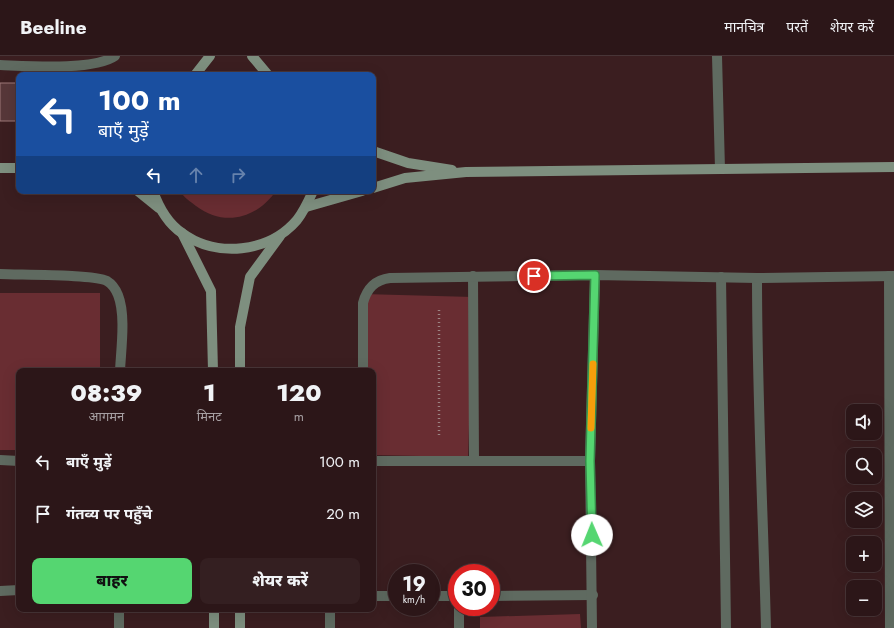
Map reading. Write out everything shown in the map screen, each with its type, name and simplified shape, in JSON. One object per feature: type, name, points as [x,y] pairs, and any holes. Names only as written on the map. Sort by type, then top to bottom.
[{"type":"main road","points":[[197,72],[210,56]]},
{"type":"main road","points":[[252,56],[265,72]]},
{"type":"main road","points":[[376,152],[408,163],[466,172]]},
{"type":"main road","points":[[376,187],[405,178],[466,172],[894,167]]},
{"type":"main road","points":[[0,168],[16,168]]},
{"type":"main road","points":[[142,194],[159,208],[169,222],[182,234],[206,246],[232,250],[259,246],[283,233],[296,222],[306,207],[312,194]]},
{"type":"main road","points":[[154,194],[159,208]]},
{"type":"main road","points":[[306,207],[352,194]]},
{"type":"main road","points":[[240,368],[240,328],[250,277],[283,233]]},
{"type":"main road","points":[[182,234],[211,291],[213,368]]},
{"type":"main road","points":[[214,612],[214,628]]},
{"type":"main road","points":[[240,612],[240,628]]},
{"type":"street","points":[[0,65],[63,66],[94,63],[109,60],[115,56]]},
{"type":"street","points":[[717,56],[720,169]]},
{"type":"street","points":[[0,274],[90,277],[106,280],[110,283],[118,296],[122,310],[120,368]]},
{"type":"street","points":[[592,628],[590,461],[595,275]]},
{"type":"street","points":[[363,368],[363,303],[371,286],[379,280],[390,278],[595,275],[757,278],[892,276],[892,603],[890,628]]},
{"type":"street","points":[[473,276],[474,461]]},
{"type":"street","points":[[721,277],[726,628]]},
{"type":"street","points":[[757,278],[757,372],[763,502],[766,628]]},
{"type":"street","points":[[0,460],[16,461]]},
{"type":"street","points":[[376,461],[590,461]]},
{"type":"street","points":[[0,591],[16,590]]},
{"type":"street","points":[[500,596],[592,595]]},
{"type":"street","points":[[376,596],[388,596]]},
{"type":"street","points":[[119,612],[119,628]]},
{"type":"street","points":[[330,612],[330,628]]},
{"type":"street","points":[[459,616],[459,628]]},
{"type":"path","points":[[439,310],[439,435]]},
{"type":"shaded area","points":[[182,194],[274,194],[268,201],[249,214],[228,218],[207,213]]},
{"type":"shaded area","points":[[0,293],[100,293],[100,368],[16,368],[16,450],[0,450]]},
{"type":"shaded area","points":[[363,294],[473,297],[468,457],[376,455],[376,368],[361,368]]},
{"type":"shaded area","points":[[580,614],[581,628],[480,628],[480,617]]},
{"type":"building","points":[[0,83],[16,83],[16,121],[0,121]]},
{"type":"slow traffic","points":[[591,428],[593,364]]},
{"type":"route","points":[[534,276],[595,275],[590,461],[592,535]]}]
